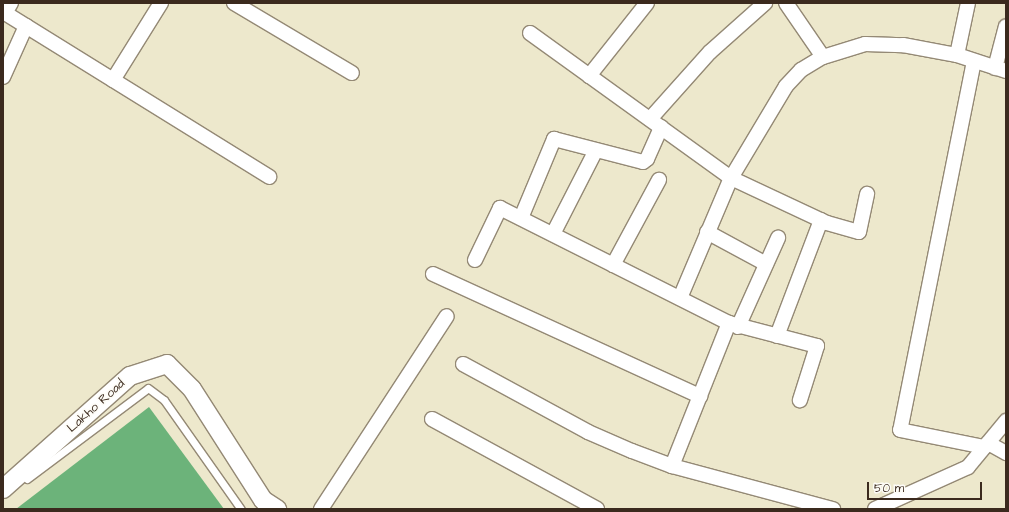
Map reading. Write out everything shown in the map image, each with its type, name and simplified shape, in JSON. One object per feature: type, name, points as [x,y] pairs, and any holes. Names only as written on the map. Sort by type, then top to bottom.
[{"type":"street","points":[[11,3],[5,13],[269,177]]},
{"type":"street","points":[[113,80],[161,3]]},
{"type":"street","points":[[234,3],[352,73]]},
{"type":"street","points":[[589,76],[646,3]]},
{"type":"street","points":[[521,218],[554,139],[643,162],[648,159],[655,123],[710,52],[765,3]]},
{"type":"street","points":[[957,55],[968,3]]},
{"type":"street","points":[[791,5],[823,57]]},
{"type":"street","points":[[3,77],[26,26]]},
{"type":"street","points":[[680,298],[707,232],[732,178],[786,86],[801,70],[823,57],[865,44],[903,45],[957,55],[1001,70],[1006,26]]},
{"type":"street","points":[[530,33],[732,178],[821,220],[859,232],[867,194]]},
{"type":"street","points":[[974,61],[900,430],[986,445],[1006,452]]},
{"type":"street","points":[[553,234],[596,150]]},
{"type":"street","points":[[613,265],[659,180]]},
{"type":"street","points":[[475,260],[500,208],[733,325],[817,346],[800,400]]},
{"type":"street","points":[[777,336],[821,220]]},
{"type":"street","points":[[707,232],[766,264]]},
{"type":"street","points":[[672,466],[700,396],[733,325],[766,264],[778,238]]},
{"type":"street","points":[[432,274],[700,396]]},
{"type":"street","points":[[321,509],[447,316]]},
{"type":"street","name":"Lakho Road","points":[[3,489],[130,376],[167,364],[192,389],[263,500],[277,509]]},
{"type":"street","points":[[463,364],[588,432],[672,466],[833,509]]},
{"type":"street","points":[[432,419],[580,505],[598,509]]},
{"type":"street","points":[[875,509],[968,467],[1006,421]]},
{"type":"lane","points":[[3,498],[148,388],[164,400],[241,509]]},
{"type":"green space","points":[[149,407],[224,509],[16,509]]}]
